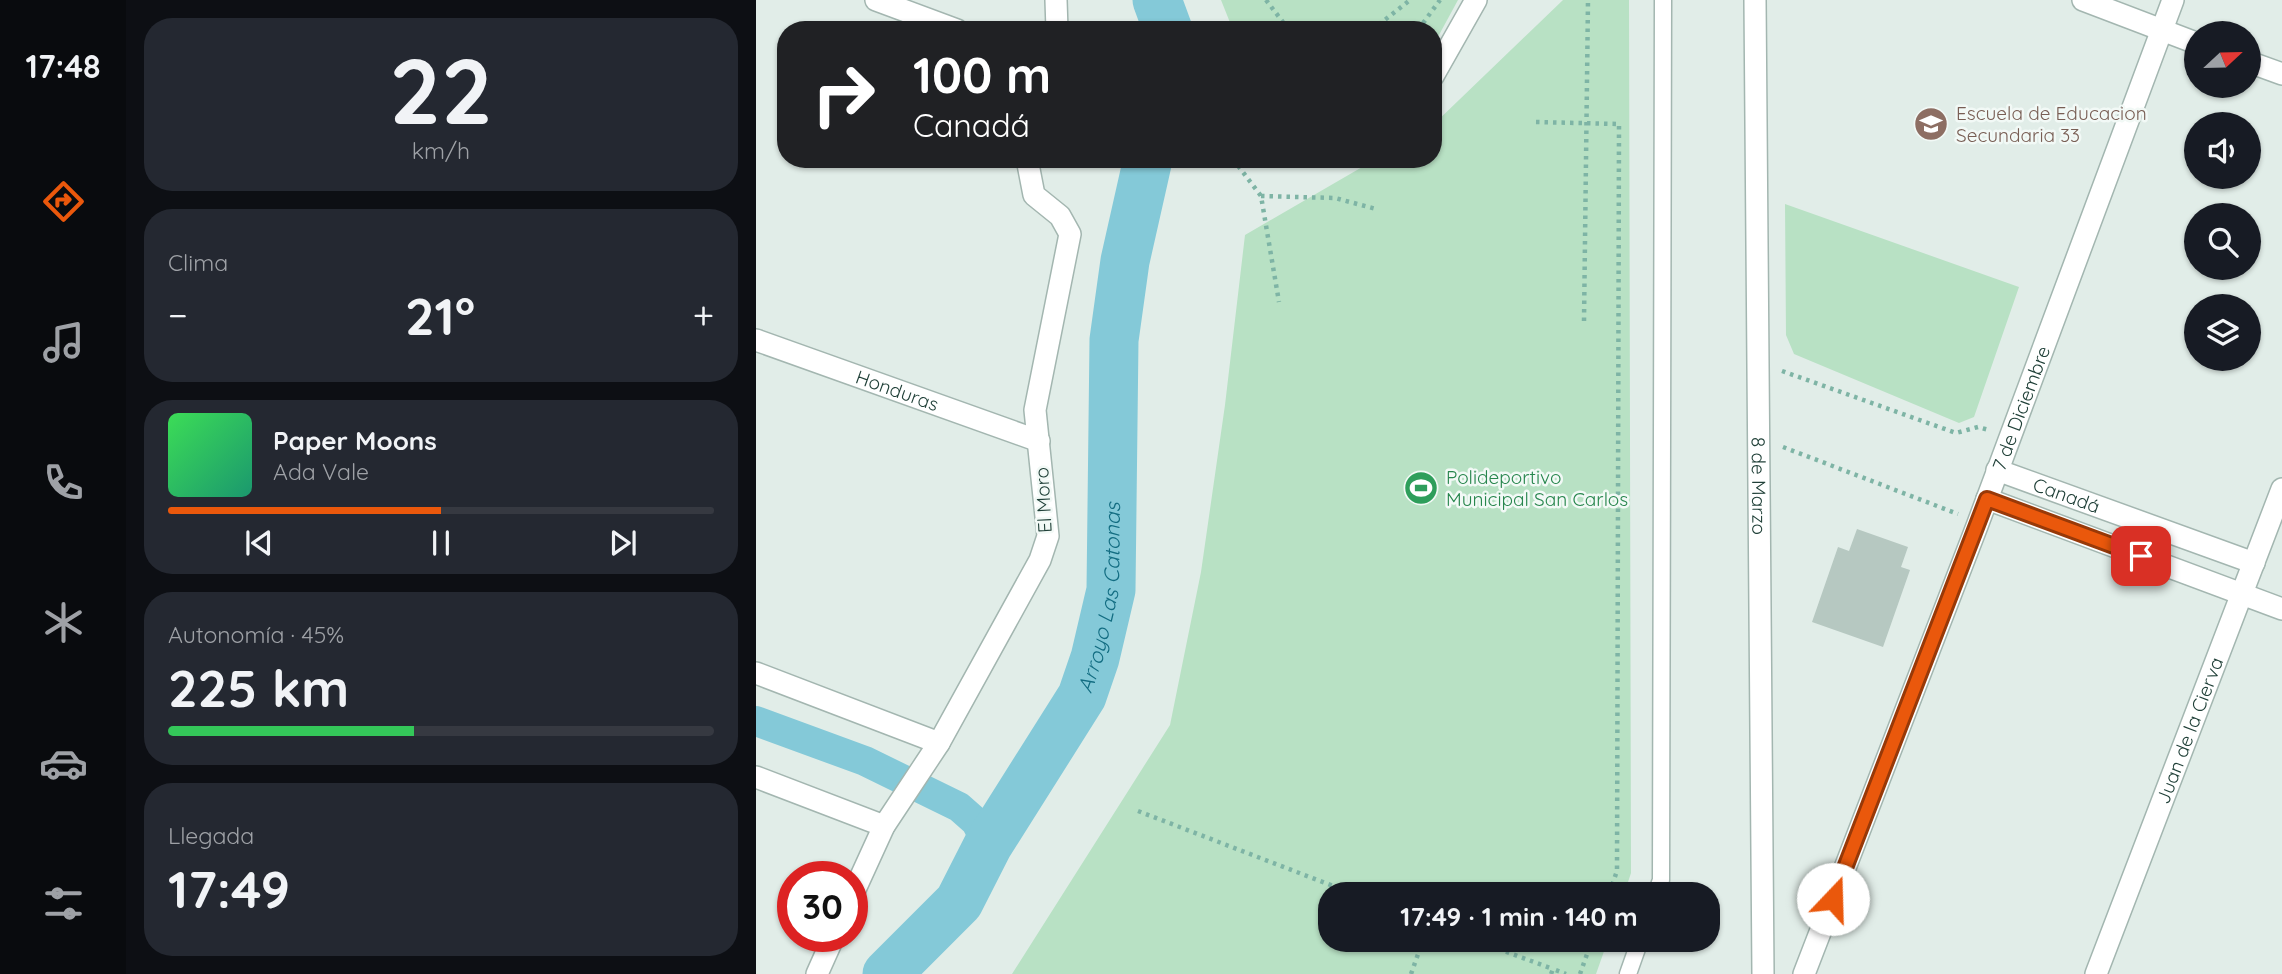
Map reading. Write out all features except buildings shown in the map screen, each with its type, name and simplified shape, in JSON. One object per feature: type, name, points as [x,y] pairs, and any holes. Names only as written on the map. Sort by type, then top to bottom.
[{"type":"street","points":[[876,0],[933,21]]},
{"type":"street","points":[[1056,0],[1057,21]]},
{"type":"street","points":[[1442,60],[1476,0]]},
{"type":"street","name":"8 de Marzo","points":[[1755,0],[1763,974]]},
{"type":"street","points":[[2083,0],[2184,39]]},
{"type":"street","name":"7 de Diciembre","points":[[1804,974],[1978,526],[2173,0]]},
{"type":"street","points":[[2261,66],[2282,74]]},
{"type":"street","name":"El Moro","points":[[868,861],[884,826],[939,743],[1040,560],[1048,536],[1036,400],[1070,234],[1060,216],[1034,195],[1029,168]]},
{"type":"street","name":"Honduras","points":[[756,340],[1039,441]]},
{"type":"street","name":"Canadá","points":[[1997,470],[2254,563]]},
{"type":"street","name":"Juan de la Cierva","points":[[2096,974],[2282,489]]},
{"type":"street","name":"Canadá","points":[[1987,499],[2282,609]]},
{"type":"street","points":[[756,673],[939,743]]},
{"type":"street","points":[[756,777],[884,826]]},
{"type":"street","points":[[817,974],[827,952]]},
{"type":"lane","points":[[1660,882],[1663,0]]},
{"type":"lane","points":[[1628,974],[1636,952]]},
{"type":"path","points":[[1266,0],[1282,21]]},
{"type":"path","points":[[1383,21],[1410,0]]},
{"type":"path","points":[[1425,21],[1440,0]]},
{"type":"path","points":[[1584,321],[1588,0]]},
{"type":"path","points":[[1536,122],[1619,124],[1617,871],[1613,882]]},
{"type":"path","points":[[1240,168],[1261,196],[1279,302]]},
{"type":"path","points":[[1261,196],[1335,198],[1376,209]]},
{"type":"path","points":[[1758,362],[1956,433],[1978,428],[2011,436]]},
{"type":"path","points":[[1759,438],[1951,509],[1978,526]]},
{"type":"path","points":[[1138,811],[1323,882]]},
{"type":"path","points":[[1411,974],[1419,952]]},
{"type":"path","points":[[1503,952],[1552,972],[1566,974]]},
{"type":"path","points":[[1580,974],[1588,952]]},
{"type":"green space","points":[[1221,0],[1458,0],[1442,29],[1442,21],[1229,21]]},
{"type":"green space","name":"Polideportivo Municipal San Carlos","points":[[1563,0],[1629,0],[1631,873],[1628,882],[1318,882],[1318,952],[1604,952],[1596,974],[1012,974],[1170,725],[1201,572],[1225,405],[1245,235],[1360,168],[1442,168],[1442,116]]},
{"type":"green space","points":[[1785,204],[2019,287],[1974,417],[1959,423],[1794,354],[1786,335]]},
{"type":"waterway","name":"Arroyo Las Catonas","points":[[1157,0],[1165,21]]},
{"type":"waterway","name":"Arroyo Las Catonas","points":[[887,974],[959,902],[988,845],[1082,696],[1095,658],[1111,590],[1114,340],[1125,261],[1146,168]]},
{"type":"waterway","points":[[756,721],[865,761],[959,807],[976,822],[988,845]]},
{"type":"place","name":"Escuela de Educacion Secundaria 33","points":[[1931,124]]},
{"type":"place","name":"Polideportivo Municipal San Carlos","points":[[1421,488]]},
{"type":"route","points":[[1833,899],[1987,499],[2141,556]]}]
